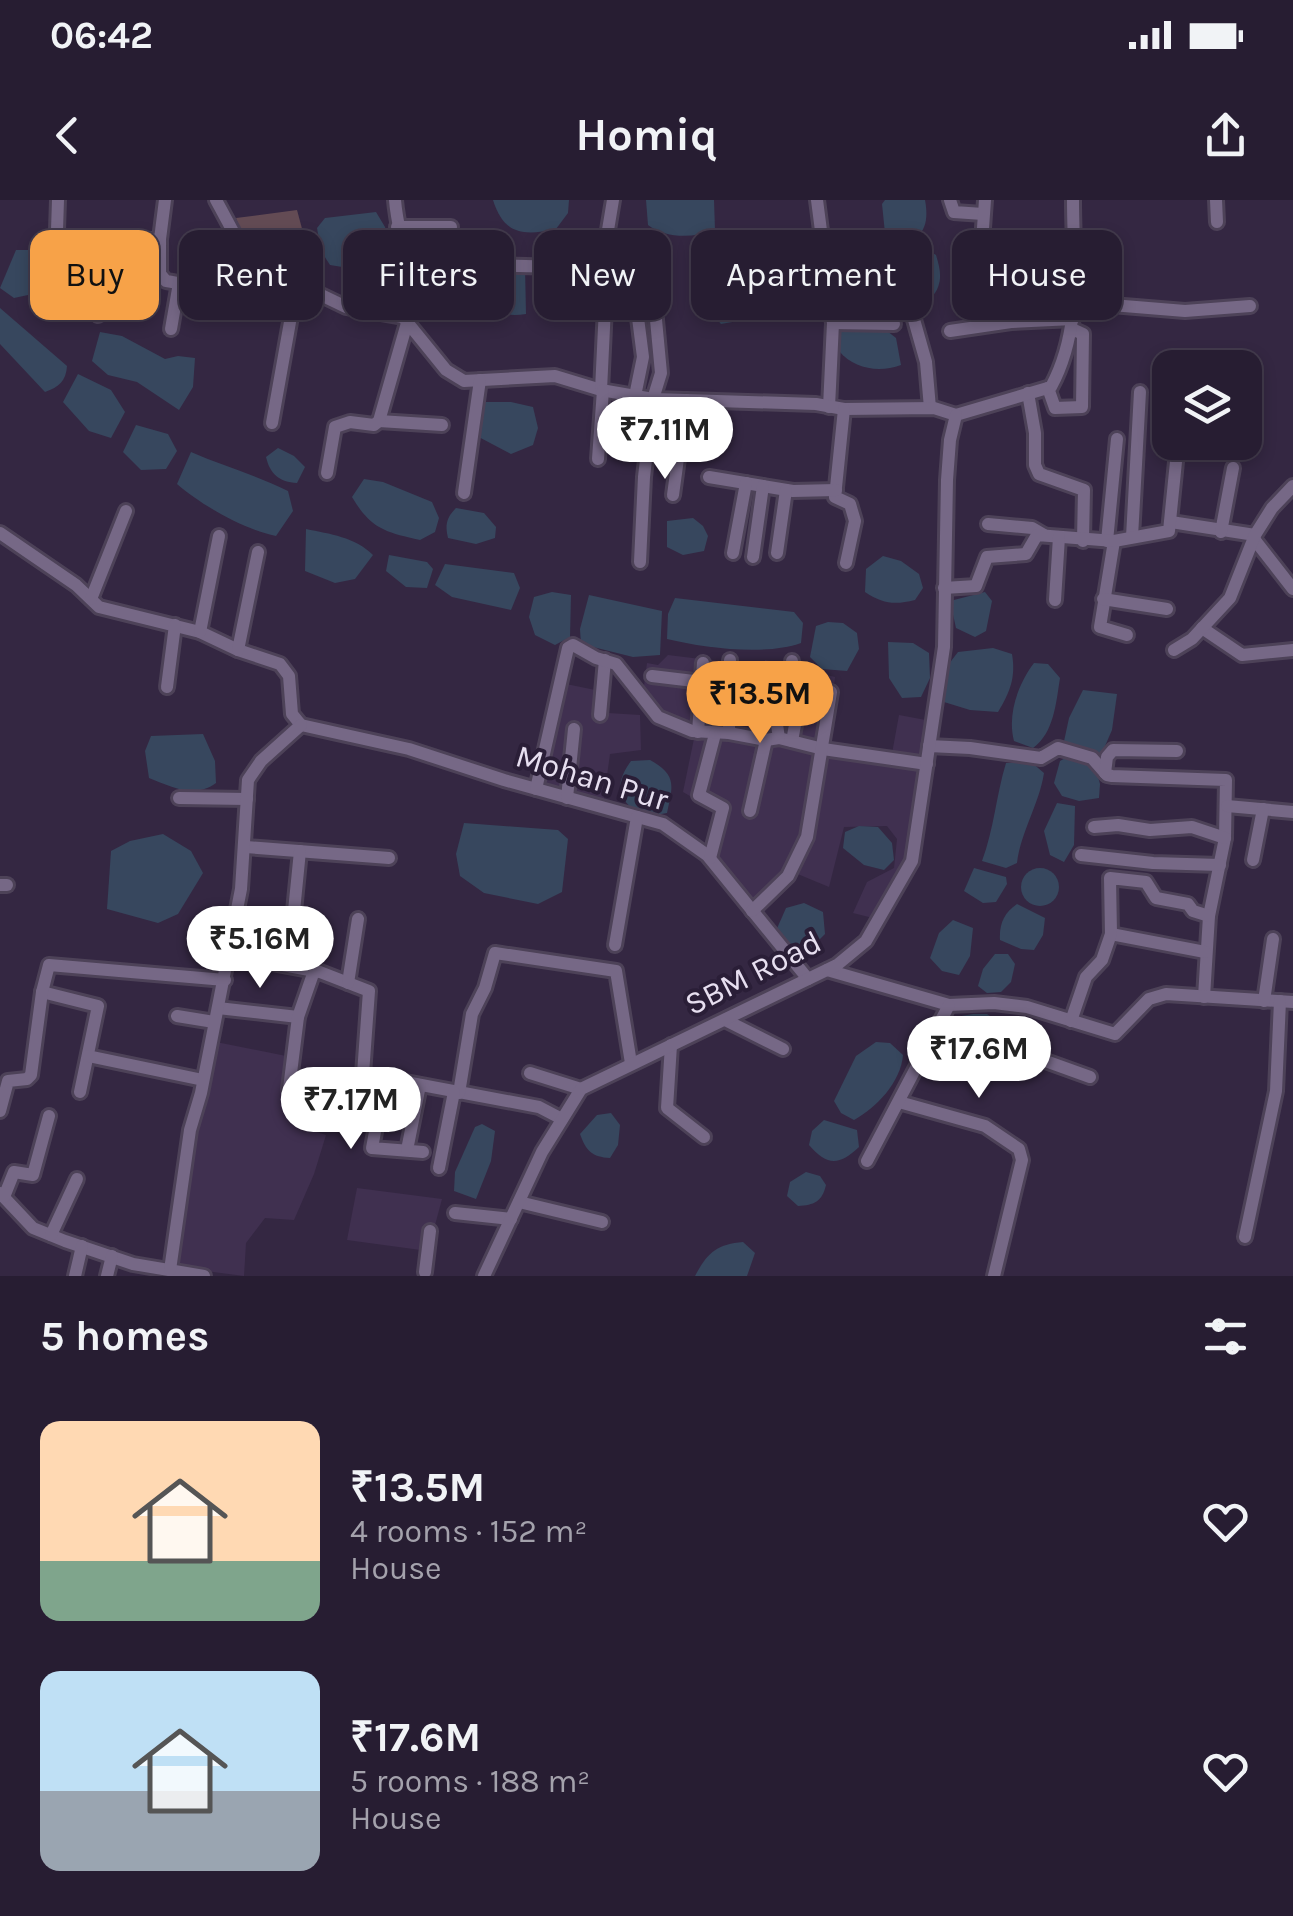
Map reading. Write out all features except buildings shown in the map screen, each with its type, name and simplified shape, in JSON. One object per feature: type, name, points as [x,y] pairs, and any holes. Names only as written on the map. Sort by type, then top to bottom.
[{"type":"street","points":[[57,230],[58,200]]},
{"type":"street","points":[[165,200],[160,239],[162,279],[179,283],[171,329]]},
{"type":"street","points":[[216,200],[232,230]]},
{"type":"street","points":[[395,200],[398,230]]},
{"type":"street","points":[[514,266],[565,265],[577,241],[602,240],[607,236],[613,200]]},
{"type":"street","points":[[817,200],[820,230]]},
{"type":"street","points":[[950,200],[954,212],[984,207]]},
{"type":"street","points":[[1073,200],[1073,230]]},
{"type":"street","points":[[1216,200],[1217,222]]},
{"type":"street","points":[[397,226],[451,227]]},
{"type":"street","points":[[1122,306],[1186,311],[1250,306]]},
{"type":"street","points":[[272,423],[290,320]]},
{"type":"street","points":[[405,320],[446,370],[464,380],[555,376],[602,390],[654,399],[837,408],[930,408],[956,415],[1051,387],[1065,362],[1073,320]]},
{"type":"street","points":[[327,473],[335,426],[350,422],[374,425],[379,421],[405,320]]},
{"type":"street","points":[[598,459],[605,320]]},
{"type":"street","points":[[634,396],[643,357],[638,320]]},
{"type":"street","points":[[640,562],[644,478],[660,373],[656,320]]},
{"type":"street","points":[[915,320],[926,362],[930,408]]},
{"type":"street","points":[[846,562],[855,522],[850,504],[835,497],[837,408],[833,322],[894,324]]},
{"type":"street","points":[[950,331],[1011,322],[1072,324],[1083,334],[1082,408],[1056,408],[1048,388]]},
{"type":"street","points":[[464,492],[480,380]]},
{"type":"street","points":[[1132,537],[1140,392]]},
{"type":"street","points":[[1028,393],[1039,474],[1084,490],[1083,541]]},
{"type":"street","points":[[673,494],[686,400]]},
{"type":"street","name":"SBM Road","points":[[581,1088],[827,970],[866,941],[912,862],[944,647],[950,440],[956,415]]},
{"type":"street","points":[[379,421],[442,424]]},
{"type":"street","points":[[1117,439],[1100,628],[1127,635]]},
{"type":"street","points":[[944,588],[976,586],[986,557],[1026,554],[1034,536],[1110,541],[1169,531],[1176,460]]},
{"type":"street","points":[[1221,532],[1232,468]]},
{"type":"street","points":[[709,477],[786,490],[836,490]]},
{"type":"street","points":[[734,553],[746,483]]},
{"type":"street","points":[[752,557],[764,486]]},
{"type":"street","points":[[1174,650],[1184,646],[1230,598],[1255,537],[1272,508],[1293,486]]},
{"type":"street","points":[[777,553],[786,490]]},
{"type":"street","points":[[92,599],[126,511]]},
{"type":"street","points":[[1171,522],[1255,537],[1293,589]]},
{"type":"street","points":[[988,524],[1032,528],[1052,536]]},
{"type":"street","points":[[0,533],[76,584],[99,607],[175,624],[276,662],[287,670],[292,714],[301,725],[262,760],[248,780],[246,846],[230,954],[190,1130],[170,1270]]},
{"type":"street","points":[[200,632],[219,536]]},
{"type":"street","points":[[1052,536],[1056,600]]},
{"type":"street","points":[[238,650],[258,552]]},
{"type":"street","points":[[1103,598],[1167,609]]},
{"type":"street","points":[[167,687],[175,624]]},
{"type":"street","points":[[1202,628],[1242,655],[1293,647]]},
{"type":"street","points":[[536,789],[568,648],[576,646],[616,664],[658,717],[698,732],[779,740],[927,764]]},
{"type":"street","points":[[600,715],[605,660]]},
{"type":"street","points":[[710,858],[724,808],[700,794],[722,733],[730,660]]},
{"type":"street","points":[[750,811],[779,740],[795,725],[792,662]]},
{"type":"street","points":[[698,732],[704,663]]},
{"type":"street","points":[[652,676],[702,682]]},
{"type":"street","points":[[770,679],[779,740]]},
{"type":"street","points":[[752,911],[788,876],[806,837],[831,692]]},
{"type":"street","name":"Mohan Pur","points":[[301,725],[409,749],[663,824],[710,858],[808,980]]},
{"type":"street","points":[[567,798],[574,728]]},
{"type":"street","points":[[929,746],[1041,758],[1058,748],[1092,758],[1112,776],[1223,779],[1227,806],[1225,838],[1204,952],[1204,997]]},
{"type":"street","points":[[1105,772],[1107,757],[1113,750],[1177,751]]},
{"type":"street","points":[[178,798],[246,799]]},
{"type":"street","points":[[1227,806],[1293,812]]},
{"type":"street","points":[[1253,860],[1263,809]]},
{"type":"street","points":[[615,945],[637,817]]},
{"type":"street","points":[[1094,827],[1115,825],[1152,830],[1192,826],[1225,838]]},
{"type":"street","points":[[246,846],[389,858]]},
{"type":"street","points":[[294,910],[300,851]]},
{"type":"street","points":[[1081,855],[1220,865]]},
{"type":"street","points":[[1072,1020],[1084,980],[1102,960],[1111,934],[1109,880],[1113,877],[1146,882],[1156,898],[1188,904],[1194,911],[1209,916]]},
{"type":"street","points":[[348,983],[358,919]]},
{"type":"street","points":[[1111,934],[1204,952]]},
{"type":"street","points":[[1264,1000],[1273,939]]},
{"type":"street","points":[[440,1168],[472,1014],[495,953],[616,971],[631,1063]]},
{"type":"street","points":[[230,954],[314,971],[365,989],[370,994],[363,1074],[539,1107],[562,1119]]},
{"type":"street","points":[[0,1111],[8,1081],[31,1075],[46,968],[55,963],[225,980]]},
{"type":"street","points":[[827,970],[949,1004],[1026,1008],[1115,1034],[1149,999],[1166,994],[1286,1001],[1276,1091],[1246,1237]]},
{"type":"street","points":[[289,1089],[298,1017],[314,971]]},
{"type":"street","points":[[42,992],[97,1004],[80,1092]]},
{"type":"street","points":[[867,1162],[949,1004]]},
{"type":"street","points":[[218,1008],[298,1017]]},
{"type":"street","points":[[176,1016],[214,1022]]},
{"type":"street","points":[[724,1020],[783,1049]]},
{"type":"street","points":[[671,1045],[665,1092],[667,1108],[704,1137]]},
{"type":"street","points":[[1001,1045],[1090,1077]]},
{"type":"street","points":[[88,1056],[203,1080]]},
{"type":"street","points":[[484,1276],[542,1152],[581,1088],[530,1073]]},
{"type":"street","points":[[385,1078],[372,1148],[423,1152]]},
{"type":"street","points":[[407,1150],[420,1084]]},
{"type":"street","points":[[898,1102],[972,1121],[1020,1148],[1022,1160],[994,1276]]},
{"type":"street","points":[[48,1116],[33,1175],[14,1172],[2,1195],[33,1228],[153,1271],[204,1276]]},
{"type":"street","points":[[50,1235],[77,1179]]},
{"type":"street","points":[[519,1202],[602,1222]]},
{"type":"street","points":[[455,1213],[511,1219]]},
{"type":"street","points":[[425,1272],[430,1231]]},
{"type":"street","points":[[75,1276],[82,1246]]},
{"type":"street","points":[[107,1276],[112,1256]]},
{"type":"shaded area","points":[[297,210],[302,230],[240,230],[236,218]]},
{"type":"shaded area","points":[[668,655],[725,662],[729,689],[761,690],[765,660],[835,677],[827,748],[891,759],[899,715],[931,721],[911,857],[873,918],[853,913],[867,882],[894,868],[897,839],[887,826],[844,827],[829,887],[788,870],[751,906],[711,861],[726,817],[683,792],[696,729],[642,701],[647,663],[658,665]]},
{"type":"shaded area","points":[[566,684],[605,692],[608,713],[640,715],[641,750],[610,754],[602,812],[533,792]]},
{"type":"shaded area","points":[[216,1042],[291,1057],[287,1097],[302,1102],[301,1127],[326,1135],[294,1220],[265,1218],[246,1243],[244,1276],[175,1267],[198,1122]]},
{"type":"shaded area","points":[[357,1188],[442,1199],[428,1251],[347,1240]]},
{"type":"water","points":[[493,200],[569,200],[568,213],[556,229],[516,230],[498,212]]},
{"type":"water","points":[[646,200],[714,200],[715,230],[691,230],[691,235],[680,236],[648,225]]},
{"type":"water","points":[[885,200],[925,200],[922,230],[885,230]]},
{"type":"water","points":[[376,212],[386,230],[343,230],[343,267],[330,265],[323,254],[323,230],[317,228],[325,218]]},
{"type":"water","points":[[16,250],[30,250],[28,295],[14,298],[0,288]]},
{"type":"water","points":[[932,253],[940,272],[932,297]]},
{"type":"water","points":[[514,266],[525,267],[526,314],[514,315]]},
{"type":"water","points":[[0,308],[67,366],[58,386],[45,392],[0,344]]},
{"type":"water","points":[[855,327],[882,327],[896,338],[901,365],[867,368],[845,357],[839,351],[840,332]]},
{"type":"water","points":[[100,332],[122,336],[165,359],[195,358],[193,387],[179,410],[137,382],[108,375],[92,361]]},
{"type":"water","points":[[78,374],[111,390],[125,412],[111,438],[89,431],[63,402]]},
{"type":"water","points":[[481,402],[533,407],[538,428],[533,445],[511,454],[475,435]]},
{"type":"water","points":[[136,425],[168,434],[177,451],[166,469],[141,470],[123,452]]},
{"type":"water","points":[[278,448],[305,467],[297,483],[280,479],[270,468],[266,457]]},
{"type":"water","points":[[191,452],[288,491],[293,511],[276,536],[224,516],[177,484]]},
{"type":"water","points":[[364,479],[383,482],[432,502],[439,518],[435,532],[420,540],[373,523],[352,497]]},
{"type":"water","points":[[456,508],[484,513],[496,527],[495,538],[476,544],[448,538],[447,522]]},
{"type":"water","points":[[693,518],[708,536],[704,551],[683,555],[667,547],[667,521]]},
{"type":"water","points":[[306,529],[350,540],[373,555],[355,579],[335,583],[305,571]]},
{"type":"water","points":[[389,555],[427,562],[433,569],[427,588],[406,587],[386,571]]},
{"type":"water","points":[[883,556],[901,561],[919,574],[923,588],[915,600],[889,602],[865,592],[866,569]]},
{"type":"water","points":[[445,564],[514,573],[520,588],[511,610],[452,597],[435,585]]},
{"type":"water","points":[[552,592],[571,595],[570,637],[555,645],[535,635],[529,617],[534,597]]},
{"type":"water","points":[[985,592],[992,601],[986,631],[975,637],[956,628],[950,601]]},
{"type":"water","points":[[589,595],[662,611],[660,655],[633,657],[581,644],[580,629]]},
{"type":"water","points":[[675,598],[794,612],[803,623],[801,643],[752,650],[667,639],[668,614]]},
{"type":"water","points":[[843,623],[857,633],[859,649],[847,671],[822,669],[810,657],[816,626]]},
{"type":"water","points":[[888,642],[913,643],[929,653],[930,678],[921,697],[902,698],[889,678]]},
{"type":"water","points":[[993,648],[1012,654],[1013,662],[1011,684],[998,712],[970,710],[944,702],[945,669],[958,652]]},
{"type":"water","points":[[1034,663],[1048,664],[1060,678],[1050,726],[1033,748],[1014,741],[1012,721],[1019,690]]},
{"type":"water","points":[[1083,690],[1117,694],[1112,730],[1102,753],[1086,757],[1063,746],[1069,718]]},
{"type":"water","points":[[203,734],[215,761],[216,783],[191,791],[149,778],[145,751],[151,736]]},
{"type":"water","points":[[1069,756],[1094,762],[1099,798],[1079,801],[1062,796],[1054,783],[1060,761]]},
{"type":"water","points":[[650,760],[669,776],[671,795],[667,813],[644,817],[628,805],[620,785],[631,761]]},
{"type":"water","points":[[1031,762],[1044,773],[1017,863],[1006,868],[982,861],[1006,763]]},
{"type":"water","points":[[1057,803],[1075,806],[1074,845],[1064,862],[1050,855],[1044,831]]},
{"type":"water","points":[[464,823],[558,830],[568,839],[562,892],[538,904],[484,893],[460,876],[456,854]]},
{"type":"water","points":[[859,826],[878,827],[892,843],[894,860],[884,870],[864,865],[843,848],[845,832]]},
{"type":"water","points":[[163,834],[191,851],[203,873],[178,914],[158,923],[107,909],[111,851],[130,841]]},
{"type":"water","points":[[974,868],[1006,877],[1007,884],[996,902],[983,903],[964,891]]},
{"type":"water","points":[[1040,868],[1053,874],[1059,887],[1053,900],[1040,906],[1027,900],[1021,887],[1027,874]]},
{"type":"water","points":[[804,903],[823,912],[825,934],[803,956],[787,953],[775,933],[786,908]]},
{"type":"water","points":[[1017,904],[1045,918],[1043,935],[1034,950],[1000,940],[1003,919]]},
{"type":"water","points":[[953,920],[973,928],[970,956],[959,975],[942,971],[930,958],[939,933]]},
{"type":"water","points":[[995,954],[1008,954],[1015,964],[1011,982],[1001,992],[987,993],[978,986],[983,969]]},
{"type":"water","points":[[987,1014],[999,1022],[988,1042],[967,1039],[953,1024],[956,1017]]},
{"type":"water","points":[[876,1042],[890,1043],[903,1055],[901,1065],[886,1093],[854,1120],[841,1113],[834,1101],[856,1056]]},
{"type":"water","points":[[611,1113],[620,1125],[618,1145],[610,1158],[590,1152],[580,1134],[597,1115]]},
{"type":"water","points":[[824,1120],[857,1130],[859,1147],[839,1160],[822,1157],[809,1145],[812,1131]]},
{"type":"water","points":[[482,1124],[495,1131],[491,1161],[476,1199],[454,1191],[455,1172],[475,1127]]},
{"type":"water","points":[[806,1172],[820,1176],[826,1185],[816,1202],[798,1206],[787,1196],[790,1182]]},
{"type":"water","points":[[743,1242],[755,1253],[747,1276],[695,1276],[714,1251]]}]
